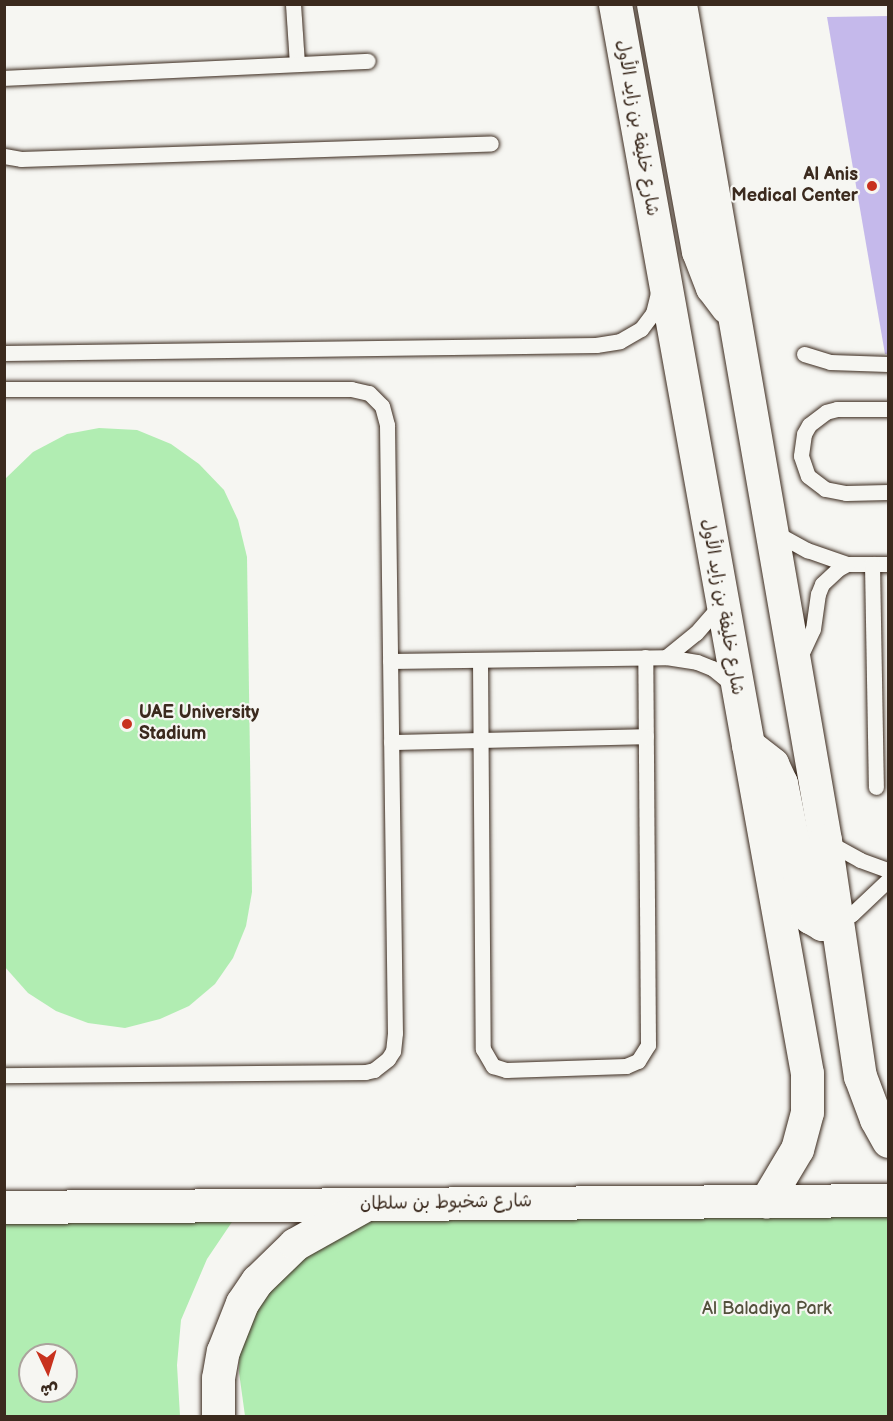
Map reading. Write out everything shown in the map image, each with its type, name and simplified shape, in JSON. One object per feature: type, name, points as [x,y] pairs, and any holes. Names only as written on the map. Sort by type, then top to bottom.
[{"type":"main road","name":"شارع خليفة بن زايد الأول","points":[[615,4],[807,1073],[807,1112],[797,1149],[766,1201]]},
{"type":"main road","points":[[653,4],[698,251],[712,287],[736,317]]},
{"type":"main road","points":[[680,4],[736,317],[793,668],[825,840],[860,1076],[867,1098],[888,1141]]},
{"type":"main road","points":[[748,745],[772,764],[781,783],[807,912],[810,917],[822,924],[837,923]]},
{"type":"main road","name":"شارع شخبوط بن سلطان","points":[[4,1207],[888,1200]]},
{"type":"main road","points":[[218,1416],[218,1378],[223,1351],[231,1326],[257,1281],[294,1244],[367,1204]]},
{"type":"lane","points":[[293,4],[297,64]]},
{"type":"lane","points":[[4,78],[368,61]]},
{"type":"lane","points":[[4,156],[21,159],[491,143]]},
{"type":"lane","points":[[4,353],[608,344],[632,336],[648,321],[657,301],[661,266]]},
{"type":"lane","points":[[804,354],[830,362],[888,364]]},
{"type":"lane","points":[[4,389],[351,389],[369,393],[382,406],[387,425],[395,1042],[393,1051],[381,1065],[364,1072],[4,1075]]},
{"type":"lane","points":[[888,409],[837,409],[826,412],[809,425],[804,434],[801,456],[808,476],[825,489],[846,493],[888,492]]},
{"type":"lane","points":[[769,528],[807,550],[847,564],[888,564]]},
{"type":"lane","points":[[793,668],[809,641],[822,584],[847,564]]},
{"type":"lane","points":[[872,564],[881,652],[876,788]]},
{"type":"lane","points":[[666,657],[696,633],[721,604]]},
{"type":"lane","points":[[480,660],[483,1048],[494,1066],[506,1070],[626,1066],[638,1061],[646,1052],[648,1027],[645,657]]},
{"type":"lane","points":[[390,661],[666,657],[697,662],[712,668],[737,688]]},
{"type":"lane","points":[[391,742],[646,736]]},
{"type":"lane","points":[[825,840],[860,860],[888,870]]},
{"type":"lane","points":[[837,923],[852,914],[888,880]]},
{"type":"green space","name":"UAE University Stadium","points":[[99,428],[137,430],[171,444],[199,464],[224,490],[238,520],[247,557],[252,892],[246,926],[233,958],[215,984],[189,1006],[160,1019],[125,1028],[88,1023],[56,1011],[28,993],[4,966],[5,479],[33,452],[67,434]]},
{"type":"green space","name":"Al Baladiya Park","points":[[888,1200],[888,1416],[245,1416],[239,1372],[240,1334],[270,1270],[371,1211]]},
{"type":"green space","points":[[234,1219],[207,1259],[181,1320],[177,1365],[180,1416],[5,1416],[4,1220]]},
{"type":"building","name":"Al Anis Medical Center","points":[[888,16],[888,354],[885,354],[827,17]]},
{"type":"place","name":"Al Anis Medical Center","points":[[872,186]]},
{"type":"place","name":"UAE University Stadium","points":[[127,724]]}]
